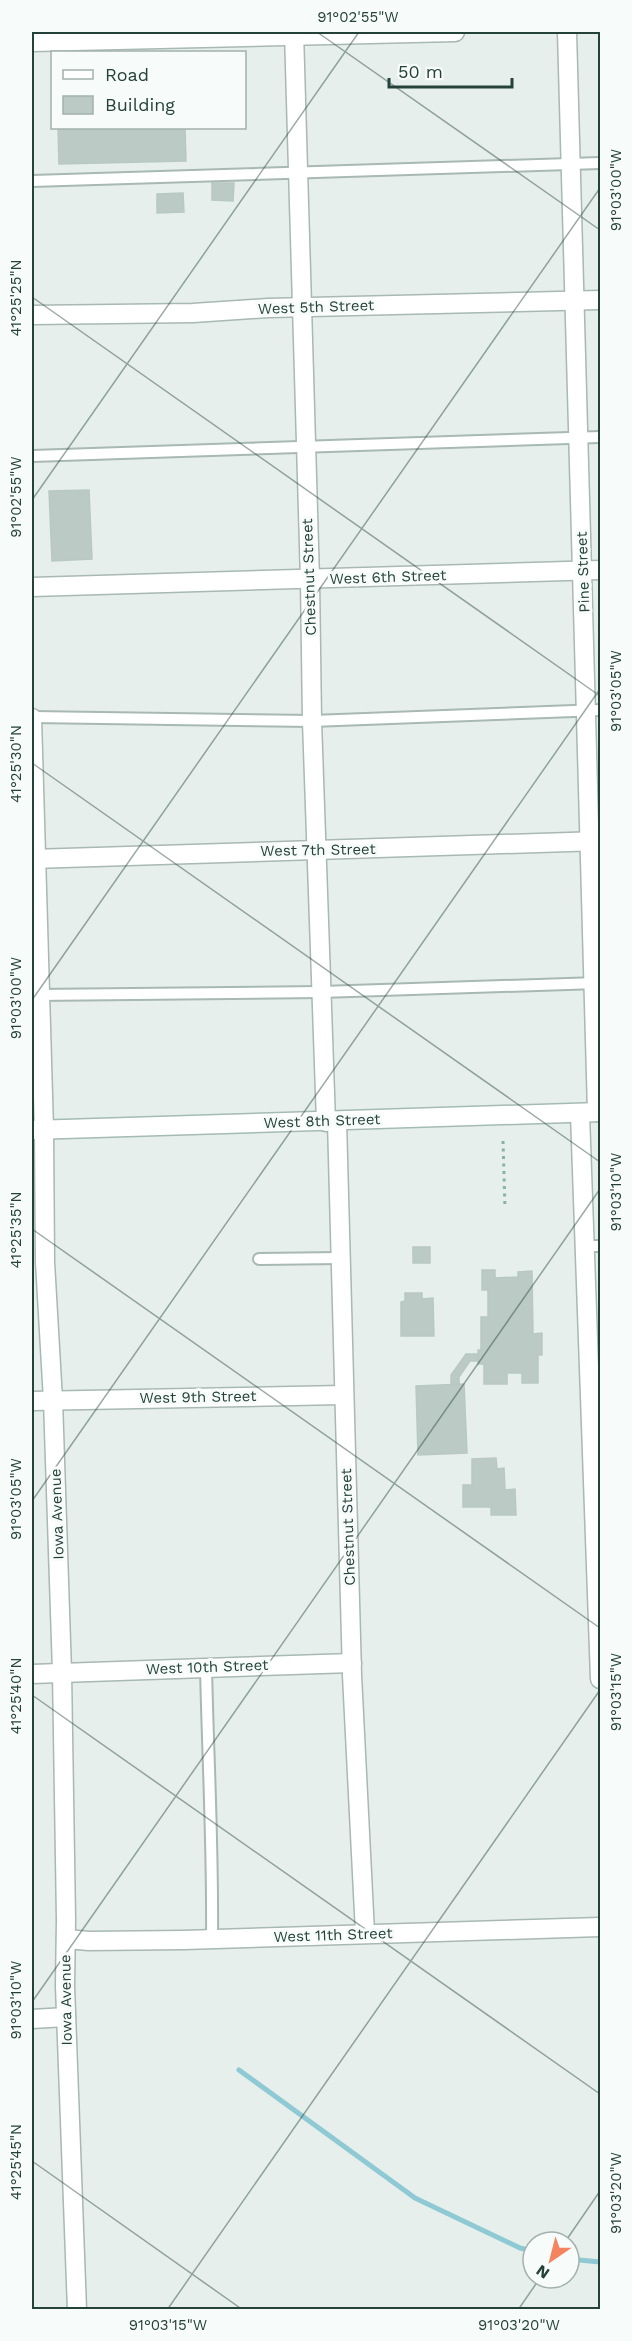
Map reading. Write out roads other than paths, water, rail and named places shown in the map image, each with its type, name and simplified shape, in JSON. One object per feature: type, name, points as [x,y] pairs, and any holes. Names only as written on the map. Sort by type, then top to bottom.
[{"type":"street","points":[[32,42],[294,34],[455,32]]},
{"type":"street","name":"Pine Street","points":[[567,32],[578,438],[592,570],[598,983],[593,1112],[593,1246],[600,1678]]},
{"type":"street","name":"Chestnut Street","points":[[294,34],[321,992],[341,1258],[352,1663],[365,1933]]},
{"type":"street","name":"West 5th Street","points":[[32,315],[193,314],[302,308],[600,300]]},
{"type":"street","name":"West 6th Street","points":[[32,586],[310,580],[592,570]]},
{"type":"street","name":"Iowa Avenue","points":[[32,718],[38,1262],[53,1400],[62,1672],[66,2017],[76,2310]]},
{"type":"street","name":"West 7th Street","points":[[34,859],[596,841]]},
{"type":"street","name":"West 8th Street","points":[[38,1130],[593,1112]]},
{"type":"street","name":"West 9th Street","points":[[32,1401],[343,1395]]},
{"type":"street","name":"West 10th Street","points":[[32,1674],[352,1663]]},
{"type":"street","name":"West 11th Street","points":[[66,1939],[89,1941],[600,1927]]},
{"type":"street","points":[[32,2019],[66,2017]]},
{"type":"lane","points":[[32,181],[600,163]]},
{"type":"lane","points":[[32,456],[600,437]]},
{"type":"lane","points":[[32,718],[312,721],[594,710]]},
{"type":"lane","points":[[35,995],[321,992],[598,983]]},
{"type":"lane","points":[[259,1259],[341,1258]]},
{"type":"lane","points":[[206,1668],[213,1862],[212,1938]]},
{"type":"waterway","points":[[239,2070],[415,2198],[521,2248]]},
{"type":"waterway","points":[[581,2260],[600,2262]]}]
